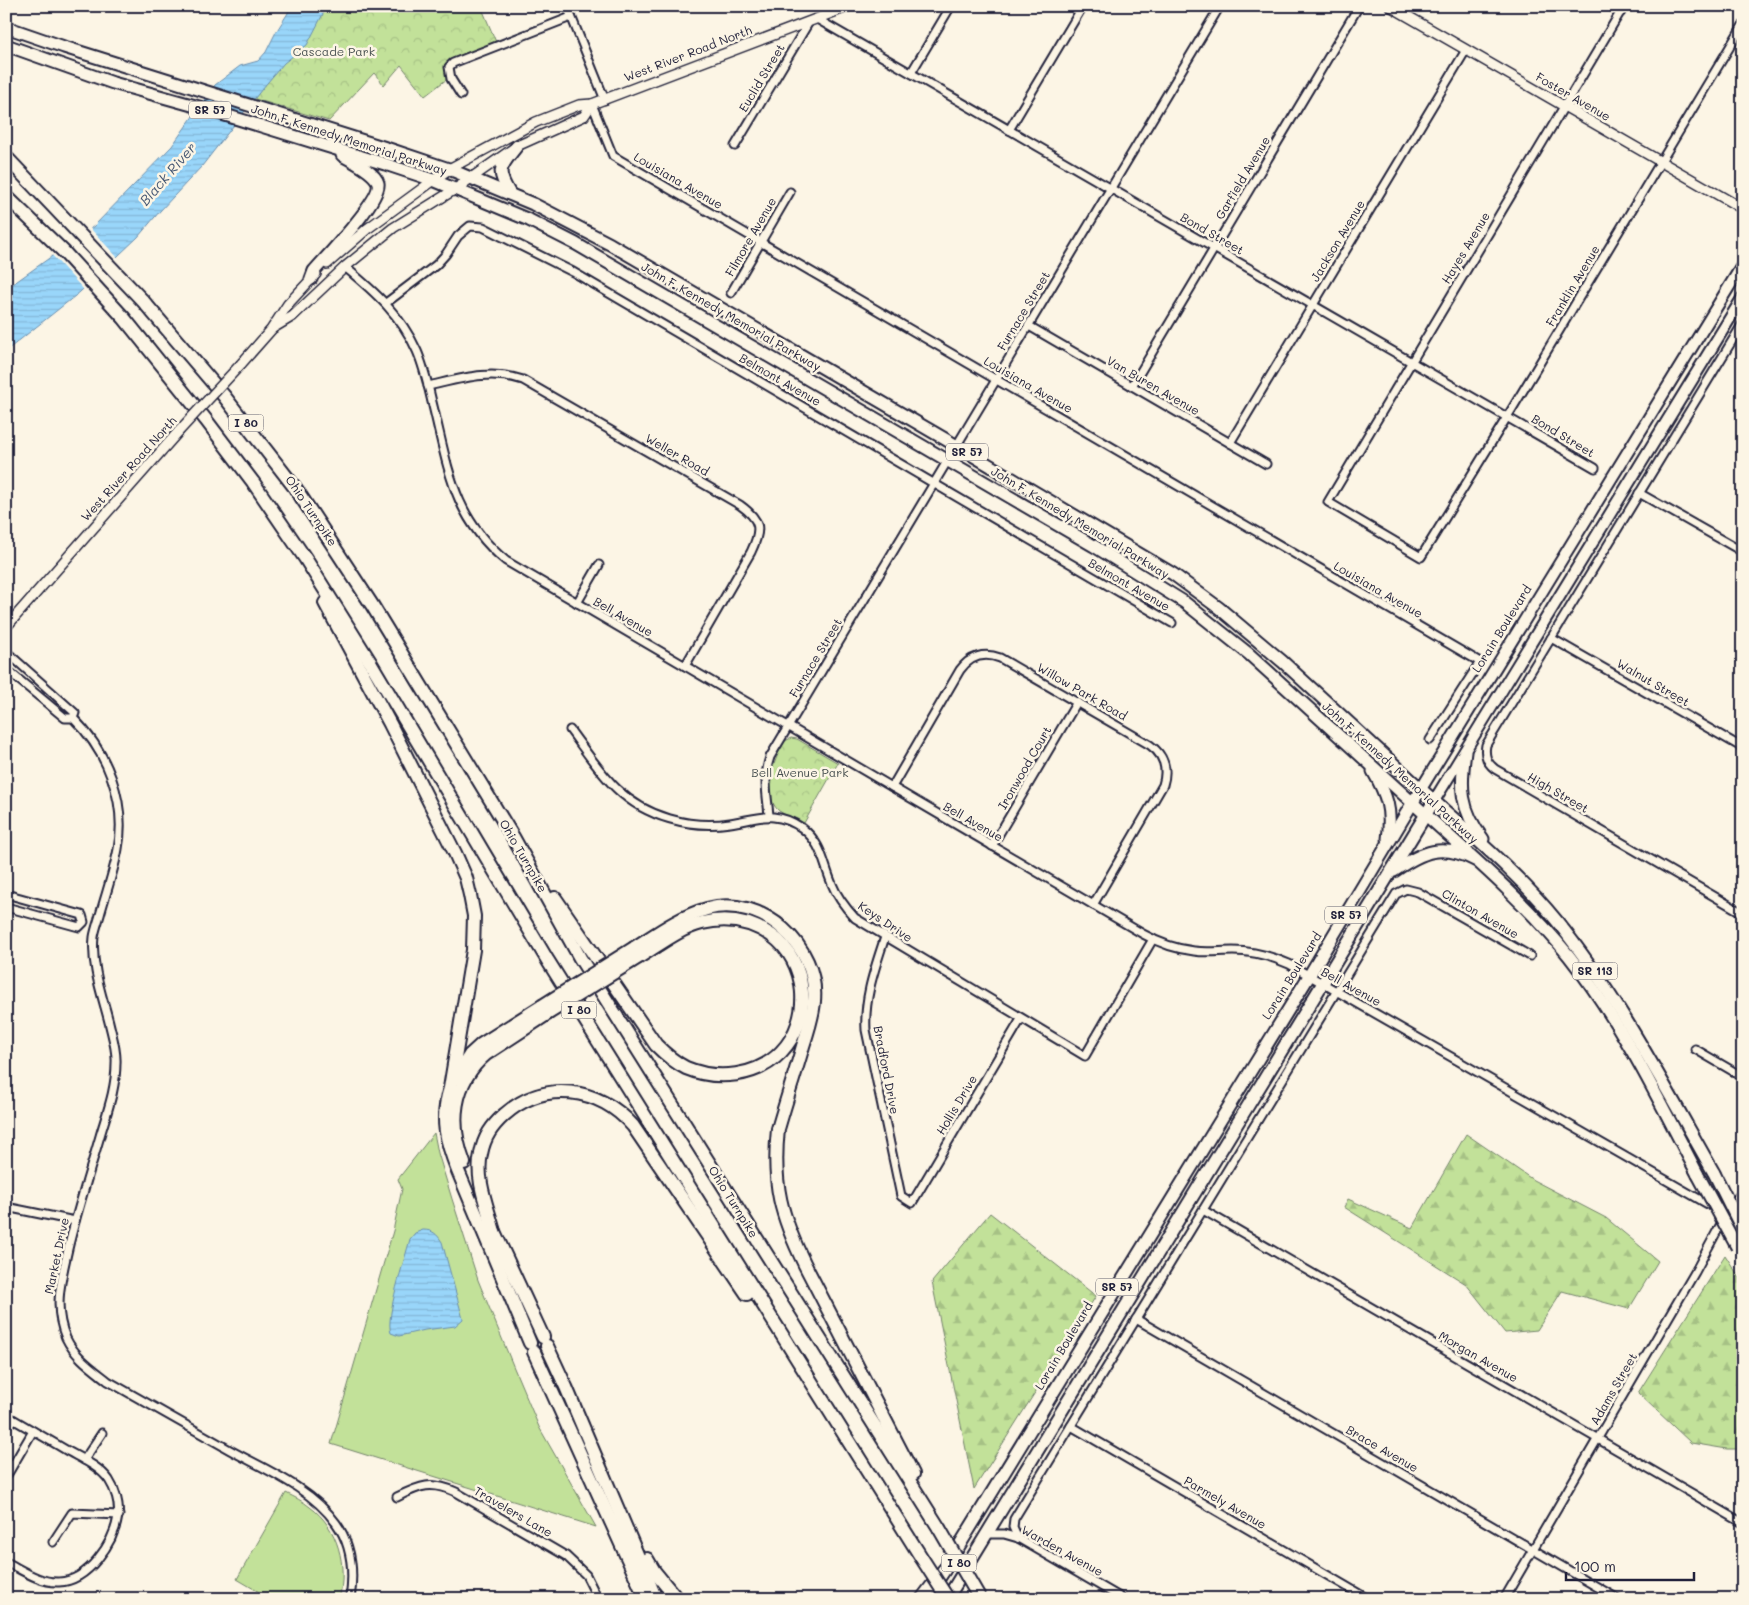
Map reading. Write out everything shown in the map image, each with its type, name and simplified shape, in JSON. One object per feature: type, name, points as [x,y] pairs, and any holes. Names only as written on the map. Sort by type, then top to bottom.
[{"type":"highway","name":"Ohio Turnpike","points":[[6,157],[143,301],[224,396],[296,489],[372,605],[513,837],[580,958],[980,1598]]},
{"type":"highway","name":"I 80","points":[[6,196],[62,251],[124,318],[239,463],[305,558],[336,606],[548,961],[947,1599]]},
{"type":"highway","points":[[239,463],[332,615],[399,741],[466,878],[474,916],[474,950],[450,1088],[446,1101],[444,1119],[449,1146],[532,1347],[646,1599]]},
{"type":"highway","points":[[513,837],[656,1045],[675,1062],[708,1074],[742,1073],[753,1070],[773,1059],[781,1052],[793,1035],[802,1001],[802,981],[784,947],[776,939],[758,928],[748,924],[723,920],[702,923],[636,952]]},
{"type":"highway","points":[[450,1088],[470,1055],[482,1044],[544,1010],[695,914],[708,909],[736,907],[754,912],[771,920],[787,931],[799,945],[812,976],[814,1002],[810,1022],[778,1129],[776,1181],[781,1207],[791,1236],[805,1265],[904,1457],[938,1528]]},
{"type":"highway","points":[[544,1010],[479,1060],[464,1081],[457,1103],[454,1127],[459,1151],[619,1509],[656,1599]]},
{"type":"highway","points":[[494,1232],[481,1183],[480,1168],[480,1155],[489,1131],[518,1104],[540,1094],[586,1094],[601,1101],[624,1116],[637,1133],[774,1333],[827,1406]]},
{"type":"highway","points":[[619,1509],[654,1571],[677,1599]]},
{"type":"highway","points":[[922,1599],[944,1570]]},
{"type":"main road","name":"John F. Kennedy Memorial Parkway","points":[[6,27],[122,66],[449,169],[558,216],[610,244],[957,446],[1154,562],[1192,587],[1283,662],[1498,858],[1535,895],[1606,986],[1714,1173],[1743,1231]]},
{"type":"main road","name":"John F. Kennedy Memorial Parkway","points":[[6,45],[113,83],[199,107],[433,180],[529,220],[576,244],[948,460],[1110,555],[1184,602],[1249,654],[1475,860],[1530,912],[1569,956],[1613,1019],[1654,1090],[1740,1251]]},
{"type":"main road","points":[[510,194],[501,179],[501,166],[517,146]]},
{"type":"main road","points":[[311,279],[314,271],[370,204],[378,189],[378,182],[374,175],[328,147]]},
{"type":"main road","name":"Lorain Boulevard","points":[[927,1599],[1743,264]]},
{"type":"main road","points":[[1434,801],[1743,297]]},
{"type":"main road","points":[[1465,752],[1461,787],[1464,803],[1470,819],[1498,858]]},
{"type":"main road","name":"SR 57","points":[[1369,763],[1384,792],[1389,807],[1388,839],[1382,854]]},
{"type":"main road","name":"SR 57","points":[[947,1599],[1434,801]]},
{"type":"main road","points":[[1390,874],[1419,855],[1433,850],[1448,850],[1462,853],[1475,860]]},
{"type":"street","points":[[567,6],[605,100]]},
{"type":"street","name":"West River Road North","points":[[6,627],[271,330],[288,304],[311,279],[367,229],[433,180],[449,169],[536,122],[579,105],[605,100],[850,6]]},
{"type":"street","points":[[911,73],[951,6]]},
{"type":"street","points":[[1009,130],[1083,6]]},
{"type":"street","name":"Furnace Street","points":[[769,815],[765,779],[770,757],[1220,6]]},
{"type":"street","name":"Garfield Avenue","points":[[1132,386],[1359,6]]},
{"type":"street","name":"Foster Avenue","points":[[1390,6],[1743,209]]},
{"type":"street","points":[[1610,6],[1622,9]]},
{"type":"street","name":"Hayes Avenue","points":[[1421,557],[1328,502],[1622,9]]},
{"type":"street","points":[[461,95],[450,75],[450,67],[453,62],[571,16]]},
{"type":"street","name":"Bond Street","points":[[813,20],[911,73],[1595,468]]},
{"type":"street","name":"Euclid Street","points":[[735,146],[813,20]]},
{"type":"street","name":"Franklin Avenue","points":[[1421,557],[1508,417],[1743,25]]},
{"type":"street","name":"Jackson Avenue","points":[[1230,443],[1466,50]]},
{"type":"street","name":"West River Road North","points":[[271,330],[293,316],[346,267],[393,228],[454,190],[517,146],[584,116],[592,104]]},
{"type":"street","name":"Louisiana Avenue","points":[[592,104],[613,156],[1480,662],[1430,740]]},
{"type":"street","name":"Filmore Avenue","points":[[732,292],[790,192]]},
{"type":"street","name":"Belmont Avenue","points":[[386,304],[436,264],[446,254],[458,236],[470,226],[483,227],[573,272],[1172,624]]},
{"type":"street","name":"Bell Avenue","points":[[346,267],[386,304],[410,337],[423,367],[454,490],[471,524],[487,544],[506,561],[1153,940],[1190,951],[1244,952],[1267,956],[1289,964],[1743,1226]]},
{"type":"street","points":[[1551,638],[1743,323]]},
{"type":"street","name":"Van Buren Avenue","points":[[1029,326],[1266,464]]},
{"type":"street","name":"Weller Road","points":[[428,386],[484,374],[500,374],[523,380],[740,504],[752,513],[758,524],[758,537],[755,544],[685,666]]},
{"type":"street","points":[[1639,493],[1743,552]]},
{"type":"street","points":[[577,603],[599,565]]},
{"type":"street","name":"Walnut Street","points":[[1551,638],[1743,748]]},
{"type":"street","name":"High Street","points":[[1551,638],[1486,745],[1485,752],[1490,765],[1743,912]]},
{"type":"street","name":"Market Drive","points":[[6,654],[9,654],[75,714],[73,718],[97,748],[111,776],[120,816],[118,849],[94,936],[96,971],[117,1060],[115,1086],[75,1221],[58,1297],[61,1322],[67,1340],[82,1360],[108,1381],[287,1481],[323,1508],[336,1523],[350,1554],[352,1572],[350,1599]]},
{"type":"street","name":"Willow Park Road","points":[[892,787],[960,670],[977,656],[993,655],[1000,658],[1077,702],[1155,748],[1164,761],[1166,769],[1163,785],[1093,905]]},
{"type":"street","name":"Market Drive","points":[[6,669],[65,718],[73,718]]},
{"type":"street","name":"Ironwood Court","points":[[992,846],[1077,702]]},
{"type":"street","points":[[570,730],[618,790],[634,803],[653,813],[674,820],[702,824],[729,823],[769,815]]},
{"type":"street","name":"Keys Drive","points":[[769,815],[801,827],[814,839],[823,854],[837,896],[845,907],[861,922],[1085,1056],[1153,940]]},
{"type":"street","name":"Clinton Avenue","points":[[1336,991],[1396,894],[1406,889],[1418,892],[1530,956]]},
{"type":"street","points":[[6,894],[82,915],[84,922]]},
{"type":"street","points":[[6,907],[78,927],[84,922]]},
{"type":"street","points":[[84,922],[97,926]]},
{"type":"street","name":"Bradford Drive","points":[[885,937],[868,990],[866,1030],[901,1196],[912,1203]]},
{"type":"street","points":[[1018,1538],[1012,1527],[1014,1519],[1336,991]]},
{"type":"street","name":"Hollis Drive","points":[[912,1203],[1021,1018]]},
{"type":"street","points":[[1694,1049],[1743,1076]]},
{"type":"street","name":"Adams Street","points":[[1504,1599],[1695,1272],[1725,1216],[1743,1190]]},
{"type":"street","points":[[6,1207],[75,1221]]},
{"type":"street","name":"Morgan Avenue","points":[[1203,1210],[1743,1523]]},
{"type":"street","name":"Brace Avenue","points":[[1136,1319],[1618,1599]]},
{"type":"street","points":[[6,1415],[84,1460],[104,1475],[116,1496],[118,1515],[115,1528],[98,1559],[85,1573],[78,1577],[60,1582],[49,1582],[36,1578],[6,1562]]},
{"type":"street","name":"Parmely Avenue","points":[[1070,1426],[1368,1599]]},
{"type":"street","points":[[6,1477],[33,1431]]},
{"type":"street","points":[[84,1460],[102,1433]]},
{"type":"street","name":"Travelers Lane","points":[[397,1497],[429,1484],[456,1492],[566,1556],[586,1575],[598,1599]]},
{"type":"street","points":[[53,1542],[72,1513],[118,1515]]},
{"type":"street","name":"Warden Avenue","points":[[986,1534],[1004,1534],[1018,1538],[1123,1599]]},
{"type":"green space","name":"Cascade Park","points":[[305,6],[481,6],[496,42],[451,59],[447,66],[447,79],[425,96],[401,65],[384,85],[374,73],[329,121],[238,94]]},
{"type":"green space","name":"Bell Avenue Park","points":[[791,738],[797,739],[838,763],[804,823],[779,811],[773,804],[770,795],[773,767],[785,741]]},
{"type":"green space","points":[[434,1133],[438,1153],[478,1280],[514,1368],[539,1427],[596,1527],[331,1444],[393,1231],[402,1189],[398,1179]]},
{"type":"green space","points":[[1466,1134],[1533,1180],[1606,1218],[1658,1261],[1629,1309],[1562,1291],[1537,1330],[1505,1333],[1466,1284],[1344,1207],[1348,1199],[1412,1228]]},
{"type":"green space","points":[[990,1213],[1096,1296],[974,1489],[932,1282]]},
{"type":"green space","points":[[1725,1255],[1743,1283],[1743,1449],[1727,1449],[1691,1443],[1638,1393]]},
{"type":"green space","points":[[286,1493],[320,1515],[334,1536],[341,1561],[342,1574],[339,1599],[271,1599],[237,1579]]},
{"type":"water","name":"Black River","points":[[289,6],[324,6],[323,14],[307,45],[284,63],[202,166],[138,237],[80,292],[6,351],[6,289],[94,226],[172,146],[215,85],[240,66],[258,61],[266,52],[288,13]]},
{"type":"water","points":[[423,1230],[434,1233],[442,1242],[463,1319],[455,1326],[399,1336],[391,1333],[390,1325],[393,1302],[410,1239],[415,1233]]},
{"type":"pier","points":[[89,227],[119,259],[85,291],[51,254]]}]
